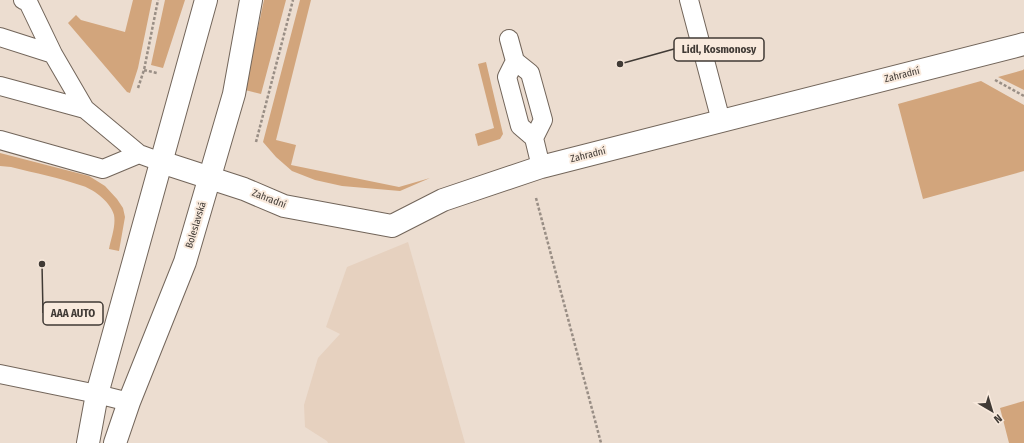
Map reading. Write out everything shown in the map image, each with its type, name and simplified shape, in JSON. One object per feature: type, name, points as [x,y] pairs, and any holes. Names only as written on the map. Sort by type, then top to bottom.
[{"type":"street","points":[[88,443],[97,394],[206,0]]},
{"type":"street","name":"Boleslavská","points":[[115,443],[129,402],[185,262],[234,94],[251,0]]},
{"type":"street","name":"Zahradní","points":[[161,162],[244,189],[284,206],[392,226],[442,200],[541,167],[1024,44]]},
{"type":"lane","points":[[23,0],[28,2],[53,54],[85,109],[139,154],[161,162]]},
{"type":"lane","points":[[689,0],[722,121]]},
{"type":"lane","points":[[0,37],[53,54]]},
{"type":"lane","points":[[509,39],[515,61],[530,73],[543,120],[534,138]]},
{"type":"lane","points":[[515,61],[506,77],[520,126],[534,138],[541,167]]},
{"type":"lane","points":[[0,86],[85,109]]},
{"type":"lane","points":[[0,140],[103,169],[139,154]]},
{"type":"lane","points":[[0,374],[129,402]]},
{"type":"path","points":[[138,88],[144,70],[158,0]]},
{"type":"path","points":[[256,142],[293,0]]},
{"type":"path","points":[[144,70],[161,74]]},
{"type":"path","points":[[991,78],[1024,96]]},
{"type":"path","points":[[534,192],[601,443]]},
{"type":"shaded area","points":[[133,0],[152,0],[138,68],[130,93],[127,92],[68,23],[76,15],[81,20],[125,32]]},
{"type":"shaded area","points":[[165,0],[185,0],[163,68],[151,65]]},
{"type":"shaded area","points":[[264,0],[286,0],[261,94],[245,90]]},
{"type":"shaded area","points":[[300,0],[311,0],[276,140],[296,145],[291,165],[399,187],[430,178],[400,191],[342,186],[315,180],[292,171],[276,157],[263,142]]},
{"type":"shaded area","points":[[486,62],[503,134],[500,139],[478,146],[475,134],[494,128],[478,64]]},
{"type":"shaded area","points":[[1024,69],[1024,90],[998,77],[1023,70]]},
{"type":"shaded area","points":[[981,81],[1024,105],[1024,171],[923,199],[898,104]]},
{"type":"shaded area","points":[[0,153],[89,176],[105,186],[123,208],[125,217],[119,251],[109,249],[114,228],[114,215],[110,206],[102,198],[88,188],[74,183],[11,167],[0,166]]},
{"type":"shaded area","points":[[408,242],[465,443],[328,443],[305,427],[304,405],[318,358],[340,334],[326,327],[347,267]]},
{"type":"shaded area","points":[[1024,401],[1024,443],[1009,443],[1000,408]]},
{"type":"place","name":"Lidl, Kosmonosy","points":[[620,64]]},
{"type":"place","name":"AAA AUTO","points":[[42,264]]}]
